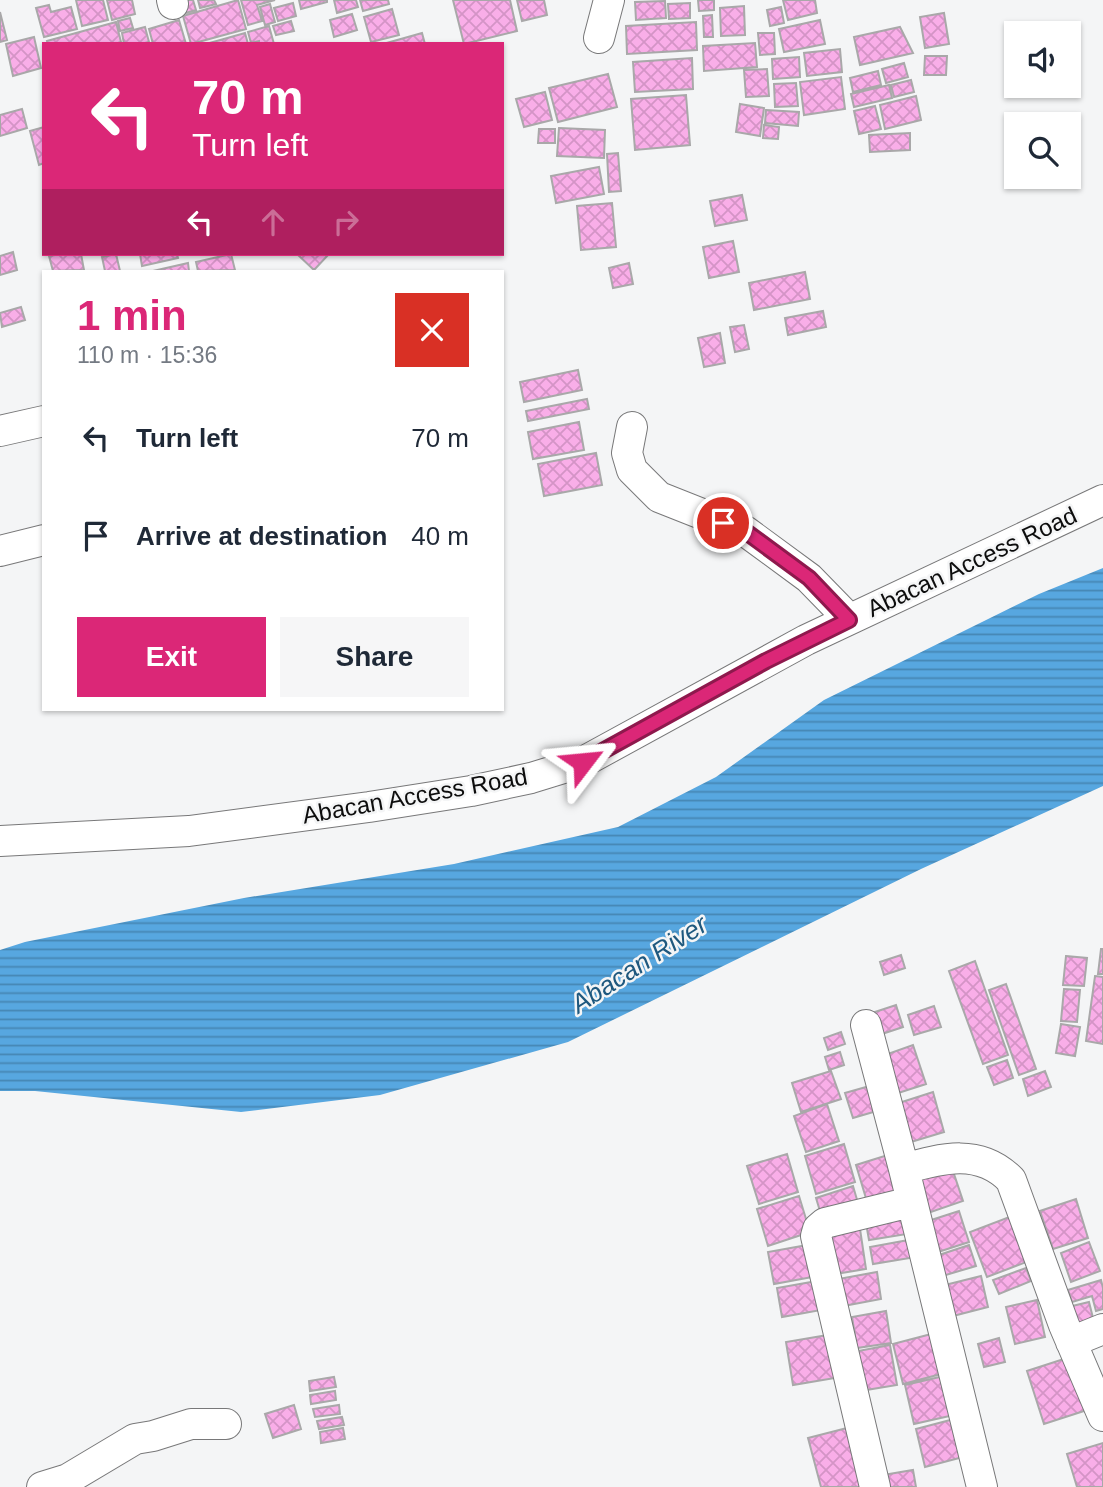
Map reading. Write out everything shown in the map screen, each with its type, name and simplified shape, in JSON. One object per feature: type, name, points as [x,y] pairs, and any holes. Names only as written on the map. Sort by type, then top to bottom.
[{"type":"street","points":[[599,38],[609,0]]},
{"type":"street","points":[[0,431],[42,421]]},
{"type":"street","points":[[632,427],[627,453],[632,470],[659,496],[745,531],[809,578],[849,620]]},
{"type":"street","name":"Abacan Access Road","points":[[0,841],[189,831],[471,791],[531,778],[583,762],[806,640],[1103,500]]},
{"type":"street","points":[[0,551],[42,540]]},
{"type":"street","points":[[866,1025],[982,1487]]},
{"type":"street","points":[[904,1169],[954,1158],[991,1165],[1011,1180],[1071,1342],[1103,1416]]},
{"type":"street","points":[[875,1487],[816,1236],[818,1229],[825,1223],[911,1202]]},
{"type":"street","points":[[1071,1342],[1103,1329]]},
{"type":"street","points":[[42,1487],[68,1479],[135,1439],[191,1424],[226,1424]]},
{"type":"water","name":"Abacan River","points":[[1103,568],[1103,786],[921,869],[568,1042],[380,1095],[241,1112],[35,1091],[0,1091],[0,950],[25,942],[244,898],[454,864],[618,827],[716,777],[824,700],[1039,594]]},
{"type":"building","points":[[76,0],[103,0],[108,20],[82,26]]},
{"type":"building","points":[[107,0],[132,0],[135,14],[112,20]]},
{"type":"building","points":[[179,0],[193,0],[196,10],[182,14]]},
{"type":"building","points":[[198,0],[214,0],[216,4],[200,8]]},
{"type":"building","points":[[238,0],[246,29],[190,42],[183,16]]},
{"type":"building","points":[[241,0],[275,0],[257,5],[262,21],[248,25]]},
{"type":"building","points":[[299,0],[327,0],[327,2],[301,9]]},
{"type":"building","points":[[334,0],[356,0],[358,7],[337,13]]},
{"type":"building","points":[[360,0],[388,0],[389,4],[363,11]]},
{"type":"building","points":[[453,0],[510,0],[517,31],[464,42]]},
{"type":"building","points":[[517,0],[544,0],[547,15],[522,21]]},
{"type":"building","points":[[698,0],[714,0],[714,10],[699,11]]},
{"type":"building","points":[[783,0],[815,0],[817,13],[788,20]]},
{"type":"building","points":[[665,1],[666,18],[636,20],[635,2]]},
{"type":"building","points":[[293,3],[296,16],[278,21],[274,8]]},
{"type":"building","points":[[690,3],[690,18],[669,19],[668,4]]},
{"type":"building","points":[[270,4],[275,22],[265,25],[260,7]]},
{"type":"building","points":[[49,5],[51,12],[71,7],[77,29],[44,37],[36,8]]},
{"type":"building","points":[[744,6],[745,35],[721,36],[720,8]]},
{"type":"building","points":[[781,7],[784,23],[770,26],[767,10]]},
{"type":"building","points":[[392,9],[399,35],[371,42],[364,17]]},
{"type":"building","points":[[0,12],[7,40],[0,42]]},
{"type":"building","points":[[944,13],[949,44],[925,48],[920,17]]},
{"type":"building","points":[[352,14],[357,30],[334,37],[330,20]]},
{"type":"building","points":[[712,15],[713,37],[704,37],[703,16]]},
{"type":"building","points":[[130,18],[133,28],[120,31],[118,21]]},
{"type":"building","points":[[179,20],[185,42],[152,42],[149,29]]},
{"type":"building","points":[[820,20],[825,44],[784,52],[779,29]]},
{"type":"building","points":[[291,21],[294,31],[276,35],[273,26]]},
{"type":"building","points":[[116,22],[121,42],[47,42]]},
{"type":"building","points":[[696,22],[697,50],[627,54],[626,26]]},
{"type":"building","points":[[269,26],[273,42],[251,42],[248,32]]},
{"type":"building","points":[[145,27],[149,42],[124,42],[122,33]]},
{"type":"building","points":[[900,27],[913,53],[860,65],[854,37]]},
{"type":"building","points":[[245,33],[247,42],[213,42]]},
{"type":"building","points":[[422,33],[424,42],[390,42]]},
{"type":"building","points":[[758,33],[774,33],[775,54],[760,55]]},
{"type":"building","points":[[34,37],[41,68],[13,76],[6,44]]},
{"type":"building","points":[[755,43],[757,67],[704,71],[703,46]]},
{"type":"building","points":[[840,49],[842,72],[807,76],[804,53]]},
{"type":"building","points":[[925,56],[947,56],[946,75],[924,75]]},
{"type":"building","points":[[799,57],[800,77],[773,79],[772,59]]},
{"type":"building","points":[[692,58],[693,89],[635,92],[633,62]]},
{"type":"building","points":[[904,63],[908,77],[886,83],[882,69]]},
{"type":"building","points":[[767,69],[769,96],[746,97],[744,70]]},
{"type":"building","points":[[878,71],[881,85],[853,92],[850,78]]},
{"type":"building","points":[[608,74],[617,107],[558,122],[549,88]]},
{"type":"building","points":[[841,77],[845,109],[804,115],[800,82]]},
{"type":"building","points":[[911,80],[914,92],[894,97],[891,85]]},
{"type":"building","points":[[796,83],[798,106],[775,107],[774,84]]},
{"type":"building","points":[[889,85],[892,98],[854,107],[851,94]]},
{"type":"building","points":[[545,92],[552,120],[524,127],[516,99]]},
{"type":"building","points":[[686,95],[690,145],[635,150],[631,99]]},
{"type":"building","points":[[916,96],[921,120],[885,129],[880,105]]},
{"type":"building","points":[[740,104],[764,108],[760,136],[736,132]]},
{"type":"building","points":[[875,106],[881,129],[859,134],[854,111]]},
{"type":"building","points":[[22,109],[27,128],[0,136],[0,115]]},
{"type":"building","points":[[766,110],[799,112],[798,126],[765,123]]},
{"type":"building","points":[[764,125],[779,127],[778,139],[763,138]]},
{"type":"building","points":[[42,128],[42,164],[39,165],[30,131]]},
{"type":"building","points":[[559,128],[605,130],[604,158],[557,156]]},
{"type":"building","points":[[539,129],[555,129],[555,143],[538,143]]},
{"type":"building","points":[[910,133],[910,150],[870,152],[869,135]]},
{"type":"building","points":[[618,153],[621,191],[609,192],[607,154]]},
{"type":"building","points":[[599,167],[604,194],[556,203],[551,176]]},
{"type":"building","points":[[742,195],[747,220],[715,226],[710,201]]},
{"type":"building","points":[[612,203],[616,247],[581,250],[577,206]]},
{"type":"building","points":[[733,241],[739,272],[709,278],[703,247]]},
{"type":"building","points":[[13,252],[17,270],[0,275],[0,256]]},
{"type":"building","points":[[49,256],[81,256],[84,270],[53,270]]},
{"type":"building","points":[[116,256],[120,270],[105,270],[102,257]]},
{"type":"building","points":[[140,256],[178,256],[178,258],[142,266]]},
{"type":"building","points":[[232,256],[235,270],[198,270],[196,262]]},
{"type":"building","points":[[299,256],[327,256],[314,270]]},
{"type":"building","points":[[188,263],[189,270],[157,270]]},
{"type":"building","points":[[629,263],[633,284],[613,288],[609,268]]},
{"type":"building","points":[[805,272],[810,299],[754,310],[749,283]]},
{"type":"building","points":[[21,307],[25,320],[2,327],[0,313]]},
{"type":"building","points":[[823,311],[826,327],[788,335],[785,318]]},
{"type":"building","points":[[744,325],[749,349],[735,352],[730,327]]},
{"type":"building","points":[[720,333],[725,363],[704,367],[698,338]]},
{"type":"building","points":[[578,370],[582,390],[524,402],[520,382]]},
{"type":"building","points":[[587,399],[589,409],[528,421],[526,411]]},
{"type":"building","points":[[579,422],[584,450],[533,459],[528,432]]},
{"type":"building","points":[[596,453],[602,485],[544,496],[538,464]]},
{"type":"building","points":[[1101,949],[1103,974],[1098,974]]},
{"type":"building","points":[[901,955],[905,968],[884,975],[880,962]]},
{"type":"building","points":[[1066,956],[1087,958],[1084,986],[1063,985]]},
{"type":"building","points":[[975,961],[1008,1055],[983,1064],[949,971]]},
{"type":"building","points":[[1095,976],[1103,977],[1103,1044],[1086,1041]]},
{"type":"building","points":[[1006,984],[1036,1069],[1019,1075],[989,990]]},
{"type":"building","points":[[1064,989],[1080,990],[1077,1022],[1061,1021]]},
{"type":"building","points":[[896,1005],[903,1027],[876,1036],[869,1014]]},
{"type":"building","points":[[934,1006],[941,1027],[914,1035],[908,1015]]},
{"type":"building","points":[[1061,1024],[1080,1027],[1075,1056],[1056,1053]]},
{"type":"building","points":[[841,1032],[845,1044],[828,1050],[824,1038]]},
{"type":"building","points":[[913,1045],[926,1084],[892,1095],[879,1057]]},
{"type":"building","points":[[840,1052],[844,1065],[829,1070],[825,1057]]},
{"type":"building","points":[[1007,1060],[1013,1078],[994,1085],[987,1067]]},
{"type":"building","points":[[831,1071],[841,1099],[801,1112],[792,1083]]},
{"type":"building","points":[[1045,1071],[1051,1087],[1028,1096],[1023,1079]]},
{"type":"building","points":[[873,1085],[880,1110],[853,1118],[845,1093]]},
{"type":"building","points":[[933,1092],[944,1132],[911,1142],[899,1103]]},
{"type":"building","points":[[827,1104],[839,1141],[806,1152],[794,1116]]},
{"type":"building","points":[[844,1144],[855,1182],[816,1194],[805,1156]]},
{"type":"building","points":[[787,1154],[798,1192],[759,1204],[747,1166]]},
{"type":"building","points":[[891,1154],[903,1194],[868,1205],[856,1165]]},
{"type":"building","points":[[950,1162],[963,1201],[928,1213],[915,1174]]},
{"type":"building","points":[[853,1186],[860,1210],[823,1221],[816,1198]]},
{"type":"building","points":[[799,1196],[810,1232],[768,1246],[757,1209]]},
{"type":"building","points":[[1076,1199],[1088,1238],[1053,1249],[1040,1211]]},
{"type":"building","points":[[959,1211],[969,1242],[932,1254],[922,1223]]},
{"type":"building","points":[[1012,1216],[1029,1261],[987,1277],[970,1232]]},
{"type":"building","points":[[905,1217],[907,1234],[869,1240],[866,1223]]},
{"type":"building","points":[[860,1229],[866,1269],[829,1275],[822,1235]]},
{"type":"building","points":[[914,1239],[916,1257],[873,1264],[870,1247]]},
{"type":"building","points":[[1089,1242],[1100,1271],[1071,1282],[1061,1253]]},
{"type":"building","points":[[813,1244],[818,1276],[774,1284],[768,1252]]},
{"type":"building","points":[[969,1245],[976,1266],[939,1277],[933,1257]]},
{"type":"building","points":[[1026,1268],[1031,1281],[999,1294],[993,1280]]},
{"type":"building","points":[[877,1272],[881,1299],[838,1307],[833,1280]]},
{"type":"building","points":[[981,1276],[988,1307],[953,1316],[945,1285]]},
{"type":"building","points":[[1101,1280],[1103,1309],[1096,1311],[1092,1296],[1072,1302],[1068,1290]]},
{"type":"building","points":[[817,1281],[821,1310],[782,1317],[777,1288]]},
{"type":"building","points":[[1037,1300],[1045,1337],[1015,1344],[1006,1307]]},
{"type":"building","points":[[1089,1302],[1095,1326],[1074,1331],[1068,1307]]},
{"type":"building","points":[[886,1311],[891,1343],[857,1348],[852,1317]]},
{"type":"building","points":[[935,1333],[945,1373],[903,1384],[893,1344]]},
{"type":"building","points":[[828,1335],[835,1378],[793,1385],[786,1342]]},
{"type":"building","points":[[999,1338],[1005,1362],[984,1367],[978,1344]]},
{"type":"building","points":[[890,1345],[897,1385],[860,1391],[853,1352]]},
{"type":"building","points":[[1073,1356],[1090,1409],[1044,1424],[1027,1371]]},
{"type":"building","points":[[944,1376],[954,1415],[914,1424],[905,1385]]},
{"type":"building","points":[[334,1377],[336,1387],[310,1391],[309,1381]]},
{"type":"building","points":[[335,1391],[336,1400],[311,1404],[310,1395]]},
{"type":"building","points":[[294,1405],[301,1429],[273,1438],[265,1414]]},
{"type":"building","points":[[339,1405],[340,1414],[315,1417],[313,1409]]},
{"type":"building","points":[[342,1417],[344,1425],[319,1429],[317,1421]]},
{"type":"building","points":[[954,1419],[963,1457],[925,1467],[916,1429]]},
{"type":"building","points":[[343,1428],[345,1439],[321,1443],[320,1432]]},
{"type":"building","points":[[847,1428],[862,1487],[821,1487],[808,1438]]},
{"type":"building","points":[[1103,1443],[1103,1487],[1077,1487],[1067,1454]]},
{"type":"building","points":[[913,1470],[916,1487],[879,1487],[877,1476]]},
{"type":"route","points":[[583,762],[766,661],[849,620],[809,578],[745,531],[723,523]]}]
